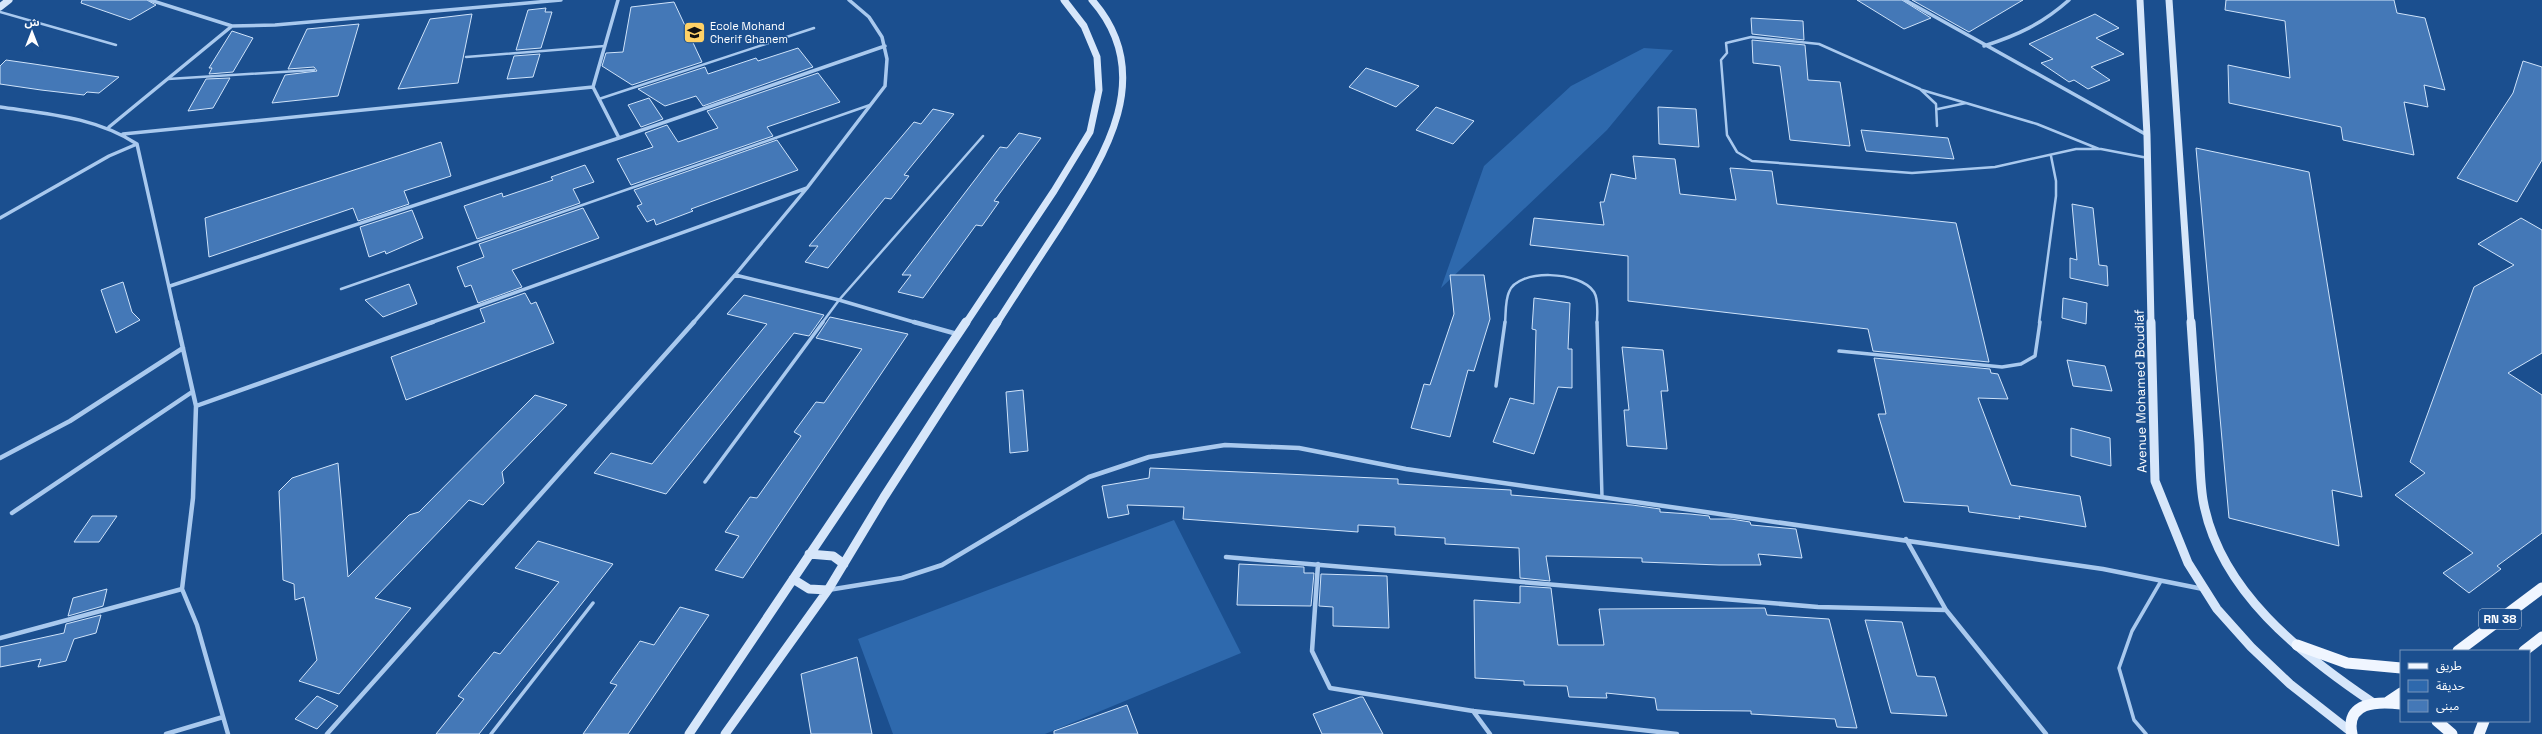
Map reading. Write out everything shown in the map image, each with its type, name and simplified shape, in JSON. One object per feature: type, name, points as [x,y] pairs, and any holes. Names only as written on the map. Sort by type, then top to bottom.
[{"type":"main road","points":[[0,7],[9,0]]},
{"type":"main road","points":[[689,734],[1054,190],[1090,132],[1099,90],[1097,56],[1084,26],[1064,0]]},
{"type":"main road","points":[[726,734],[828,590],[884,497],[1089,180],[1115,127],[1122,97],[1122,64],[1114,33],[1098,5],[1092,0]]},
{"type":"main road","name":"Avenue Mohamed Boudiaf","points":[[2140,0],[2148,158],[2155,481],[2170,525],[2203,589],[2231,626],[2313,703],[2351,732]]},
{"type":"main road","points":[[2168,0],[2203,501],[2224,560],[2258,609],[2320,666],[2372,702]]},
{"type":"main road","points":[[809,554],[833,556],[844,564]]},
{"type":"main road","points":[[793,579],[803,588],[819,591],[828,590]]},
{"type":"main road","name":"RN 38","points":[[2459,650],[2542,588]]},
{"type":"main road","name":"RN 38","points":[[2525,650],[2542,637]]},
{"type":"main road","points":[[2297,645],[2347,663],[2400,668]]},
{"type":"main road","points":[[2351,732],[2352,718],[2359,708],[2372,702],[2395,703]]},
{"type":"main road","points":[[2438,722],[2452,734]]},
{"type":"main road","points":[[2479,734],[2484,722]]},
{"type":"street","points":[[150,0],[232,26],[275,25],[561,0]]},
{"type":"street","points":[[618,0],[594,87],[619,138]]},
{"type":"street","points":[[327,734],[735,275],[807,188],[885,86],[888,67],[885,46],[877,26],[860,8],[849,0]]},
{"type":"street","points":[[1905,0],[1984,46],[2147,135]]},
{"type":"street","points":[[1984,46],[2016,36],[2047,19],[2069,0]]},
{"type":"street","points":[[110,127],[232,26]]},
{"type":"street","points":[[170,286],[619,138],[885,46]]},
{"type":"street","points":[[123,134],[594,87]]},
{"type":"street","points":[[0,107],[88,121],[110,127],[137,144],[196,406],[193,498],[184,558],[182,589],[197,625],[228,734]]},
{"type":"street","points":[[0,218],[109,156],[137,144]]},
{"type":"street","points":[[196,406],[807,188]]},
{"type":"street","points":[[735,275],[839,300],[957,334]]},
{"type":"street","points":[[0,458],[70,421],[183,348]]},
{"type":"street","points":[[12,513],[192,392]]},
{"type":"street","points":[[828,590],[902,578],[942,565],[1089,477],[1149,458],[1225,445],[1299,448],[1406,469],[1906,539],[2103,569],[2203,589]]},
{"type":"street","points":[[1906,539],[1946,610],[2046,734]]},
{"type":"street","points":[[1226,557],[1818,607],[1851,606],[1946,610]]},
{"type":"street","points":[[1318,564],[1312,651],[1330,688],[1474,711],[1677,734]]},
{"type":"street","points":[[0,638],[182,589]]},
{"type":"street","points":[[1474,711],[1490,734]]},
{"type":"street","points":[[166,734],[224,718]]},
{"type":"lane","points":[[0,12],[116,45]]},
{"type":"lane","points":[[599,99],[814,28]]},
{"type":"lane","points":[[2101,149],[2076,149],[2051,156],[1994,167],[1912,173],[1752,161],[1736,152],[1727,135],[1721,60],[1727,53],[1726,43],[1751,37],[1787,39],[1819,44],[1920,89],[2037,124],[2101,149],[2148,158]]},
{"type":"lane","points":[[466,58],[605,46]]},
{"type":"lane","points":[[168,79],[314,70]]},
{"type":"lane","points":[[1920,89],[1933,99],[1938,109],[1937,126]]},
{"type":"lane","points":[[1938,109],[1968,103]]},
{"type":"lane","points":[[341,289],[872,104]]},
{"type":"lane","points":[[705,482],[839,300],[983,136]]},
{"type":"lane","points":[[1839,351],[2002,367],[2021,364],[2035,356],[2056,196],[2056,180],[2051,156]]},
{"type":"lane","points":[[1496,386],[1509,291],[1521,279],[1539,276],[1557,275],[1575,278],[1588,285],[1595,293],[1597,305],[1602,496]]},
{"type":"lane","points":[[2146,734],[2134,720],[2119,668],[2132,631],[2161,581]]},
{"type":"lane","points":[[491,734],[593,603]]},
{"type":"green space","points":[[1644,48],[1673,50],[1607,130],[1441,288],[1484,166],[1571,86]]},
{"type":"green space","points":[[1174,520],[1241,653],[1045,734],[893,734],[858,639]]},
{"type":"building","points":[[82,0],[147,0],[156,5],[130,20],[81,3]]},
{"type":"building","points":[[1857,0],[1902,0],[1931,18],[1904,29]]},
{"type":"building","points":[[1912,0],[2023,0],[1969,32]]},
{"type":"building","points":[[2226,0],[2394,0],[2397,13],[2425,18],[2445,90],[2424,85],[2428,107],[2404,102],[2414,155],[2343,140],[2341,127],[2229,103],[2228,65],[2290,78],[2285,21],[2225,10]]},
{"type":"building","points":[[674,2],[702,62],[632,85],[602,66],[606,53],[623,52],[631,7]]},
{"type":"building","points":[[546,8],[545,12],[552,12],[541,48],[516,50],[528,10]]},
{"type":"building","points":[[472,14],[458,83],[398,89],[430,19]]},
{"type":"building","points":[[2095,14],[2119,28],[2096,38],[2124,54],[2091,67],[2110,80],[2088,89],[2074,80],[2069,82],[2041,63],[2053,59],[2029,44]]},
{"type":"building","points":[[1751,18],[1803,21],[1804,40],[1752,34]]},
{"type":"building","points":[[359,24],[338,96],[272,103],[285,75],[317,71],[314,67],[288,69],[307,29]]},
{"type":"building","points":[[232,31],[253,38],[233,72],[209,74],[212,68],[209,68]]},
{"type":"building","points":[[1752,40],[1805,45],[1808,80],[1840,82],[1850,146],[1790,140],[1780,66],[1753,63]]},
{"type":"building","points":[[798,48],[813,67],[703,106],[696,96],[665,106],[638,89],[705,67],[708,74],[756,58],[758,61]]},
{"type":"building","points":[[540,54],[533,77],[507,79],[514,56]]},
{"type":"building","points":[[6,60],[119,77],[99,93],[87,92],[84,95],[0,84],[0,66]]},
{"type":"building","points":[[2523,61],[2542,67],[2542,160],[2517,202],[2457,178],[2513,93]]},
{"type":"building","points":[[1366,68],[1419,86],[1396,107],[1349,87]]},
{"type":"building","points":[[818,73],[840,102],[767,127],[773,136],[631,185],[617,159],[653,147],[645,133],[667,125],[678,142],[718,128],[707,111]]},
{"type":"building","points":[[230,78],[213,108],[188,111],[206,79]]},
{"type":"building","points":[[649,98],[663,119],[641,127],[628,105]]},
{"type":"building","points":[[1436,107],[1474,121],[1453,144],[1416,130]]},
{"type":"building","points":[[1658,107],[1696,109],[1699,147],[1659,144]]},
{"type":"building","points":[[933,109],[954,114],[904,175],[909,176],[891,199],[885,198],[828,268],[805,262],[818,246],[809,246],[914,122],[921,124]]},
{"type":"building","points":[[1861,130],[1948,138],[1954,159],[1866,151]]},
{"type":"building","points":[[1019,133],[1041,138],[994,201],[999,202],[982,226],[976,225],[923,298],[898,292],[911,275],[902,275],[1000,147],[1007,148]]},
{"type":"building","points":[[777,140],[798,170],[691,209],[693,211],[656,225],[654,219],[647,222],[637,206],[642,204],[634,190]]},
{"type":"building","points":[[441,142],[451,176],[404,191],[409,204],[358,221],[353,208],[209,257],[205,218]]},
{"type":"building","points":[[2196,148],[2309,172],[2362,497],[2332,490],[2339,546],[2229,518]]},
{"type":"building","points":[[1633,156],[1675,159],[1680,194],[1736,200],[1730,168],[1772,171],[1777,204],[1956,223],[1989,362],[1873,351],[1868,329],[1628,301],[1628,256],[1530,245],[1534,218],[1604,225],[1600,202],[1604,202],[1611,174],[1636,179]]},
{"type":"building","points":[[585,165],[594,182],[573,189],[580,203],[477,239],[464,206],[502,193],[503,197],[553,180],[551,177]]},
{"type":"building","points":[[2072,204],[2093,208],[2099,265],[2107,266],[2108,286],[2070,278],[2070,258],[2077,260]]},
{"type":"building","points":[[583,208],[599,238],[512,270],[522,287],[478,303],[471,285],[465,287],[457,267],[484,257],[479,244]]},
{"type":"building","points":[[412,210],[423,238],[386,254],[385,251],[369,257],[360,227]]},
{"type":"building","points":[[2521,218],[2542,230],[2542,353],[2508,373],[2542,395],[2542,533],[2497,566],[2501,569],[2469,593],[2443,573],[2473,553],[2395,495],[2425,473],[2410,462],[2474,287],[2514,265],[2478,244]]},
{"type":"building","points":[[1450,275],[1484,275],[1490,319],[1474,371],[1468,370],[1450,437],[1411,428],[1424,384],[1430,385],[1454,314]]},
{"type":"building","points":[[123,282],[132,312],[140,320],[116,333],[101,290]]},
{"type":"building","points":[[409,284],[417,304],[383,317],[365,300]]},
{"type":"building","points":[[525,293],[531,304],[536,302],[554,343],[406,400],[391,357],[485,322],[480,309]]},
{"type":"building","points":[[744,295],[824,315],[809,336],[794,333],[666,494],[594,473],[611,453],[652,464],[767,324],[727,314]]},
{"type":"building","points":[[1534,298],[1570,303],[1568,349],[1572,349],[1572,388],[1558,387],[1534,454],[1493,442],[1510,398],[1534,404],[1536,330],[1532,329]]},
{"type":"building","points":[[2063,298],[2087,303],[2086,324],[2062,318]]},
{"type":"building","points":[[830,317],[908,334],[743,578],[715,570],[739,536],[725,532],[750,497],[757,498],[801,436],[794,432],[816,402],[824,403],[862,349],[816,338]]},
{"type":"building","points":[[1622,347],[1663,350],[1668,391],[1661,391],[1667,449],[1627,446],[1624,410],[1629,410]]},
{"type":"building","points":[[1874,358],[1990,369],[1991,373],[1998,374],[2008,399],[1978,398],[2011,485],[2080,496],[2086,527],[2019,516],[2020,519],[1969,512],[1968,506],[1904,502],[1878,414],[1886,414]]},
{"type":"building","points":[[2067,360],[2105,366],[2112,391],[2073,386]]},
{"type":"building","points":[[1023,390],[1028,451],[1010,453],[1006,392]]},
{"type":"building","points":[[535,395],[567,405],[502,472],[504,483],[483,505],[469,500],[375,598],[411,608],[339,694],[299,681],[317,660],[304,597],[295,600],[294,584],[283,580],[279,491],[292,478],[338,463],[348,577],[409,515],[419,512]]},
{"type":"building","points":[[2071,428],[2110,438],[2111,466],[2071,456]]},
{"type":"building","points":[[1150,468],[1398,479],[1398,484],[1511,490],[1511,495],[1632,505],[1660,509],[1660,512],[1709,516],[1710,519],[1731,519],[1750,522],[1751,525],[1796,529],[1802,558],[1758,554],[1761,565],[1719,565],[1642,562],[1642,558],[1546,556],[1550,581],[1520,578],[1519,548],[1445,544],[1445,538],[1395,535],[1395,527],[1358,525],[1358,532],[1183,519],[1184,507],[1127,505],[1129,514],[1108,518],[1102,486],[1149,478]]},
{"type":"building","points":[[92,516],[117,516],[99,542],[74,542]]},
{"type":"building","points":[[538,541],[613,564],[479,734],[436,734],[464,699],[458,696],[494,652],[500,654],[559,582],[515,568]]},
{"type":"building","points":[[1239,564],[1304,567],[1304,573],[1314,573],[1311,606],[1237,605]]},
{"type":"building","points":[[1321,574],[1387,576],[1389,628],[1333,626],[1333,607],[1319,606]]},
{"type":"building","points":[[1520,586],[1551,588],[1558,645],[1604,645],[1599,609],[1765,608],[1767,615],[1829,619],[1857,728],[1837,727],[1835,719],[1751,714],[1751,711],[1657,710],[1655,698],[1606,693],[1607,698],[1569,697],[1567,686],[1524,685],[1524,681],[1475,678],[1474,600],[1520,603]]},
{"type":"building","points":[[107,589],[103,606],[68,616],[73,598]]},
{"type":"building","points":[[680,607],[709,615],[628,734],[583,734],[617,685],[610,683],[640,641],[654,645]]},
{"type":"building","points":[[101,615],[96,633],[74,639],[66,661],[38,667],[41,659],[0,667],[0,647],[64,633],[66,624]]},
{"type":"building","points":[[1865,620],[1902,622],[1917,676],[1935,677],[1947,716],[1891,713]]},
{"type":"building","points":[[857,657],[872,734],[811,734],[801,674]]},
{"type":"building","points":[[317,696],[338,706],[317,729],[295,719]]},
{"type":"building","points":[[1363,697],[1383,734],[1322,734],[1313,714]]},
{"type":"building","points":[[1127,705],[1138,734],[1054,734],[1054,731]]},
{"type":"place","name":"Ecole Mohand Cherif Ghanem","points":[[695,32]]}]
